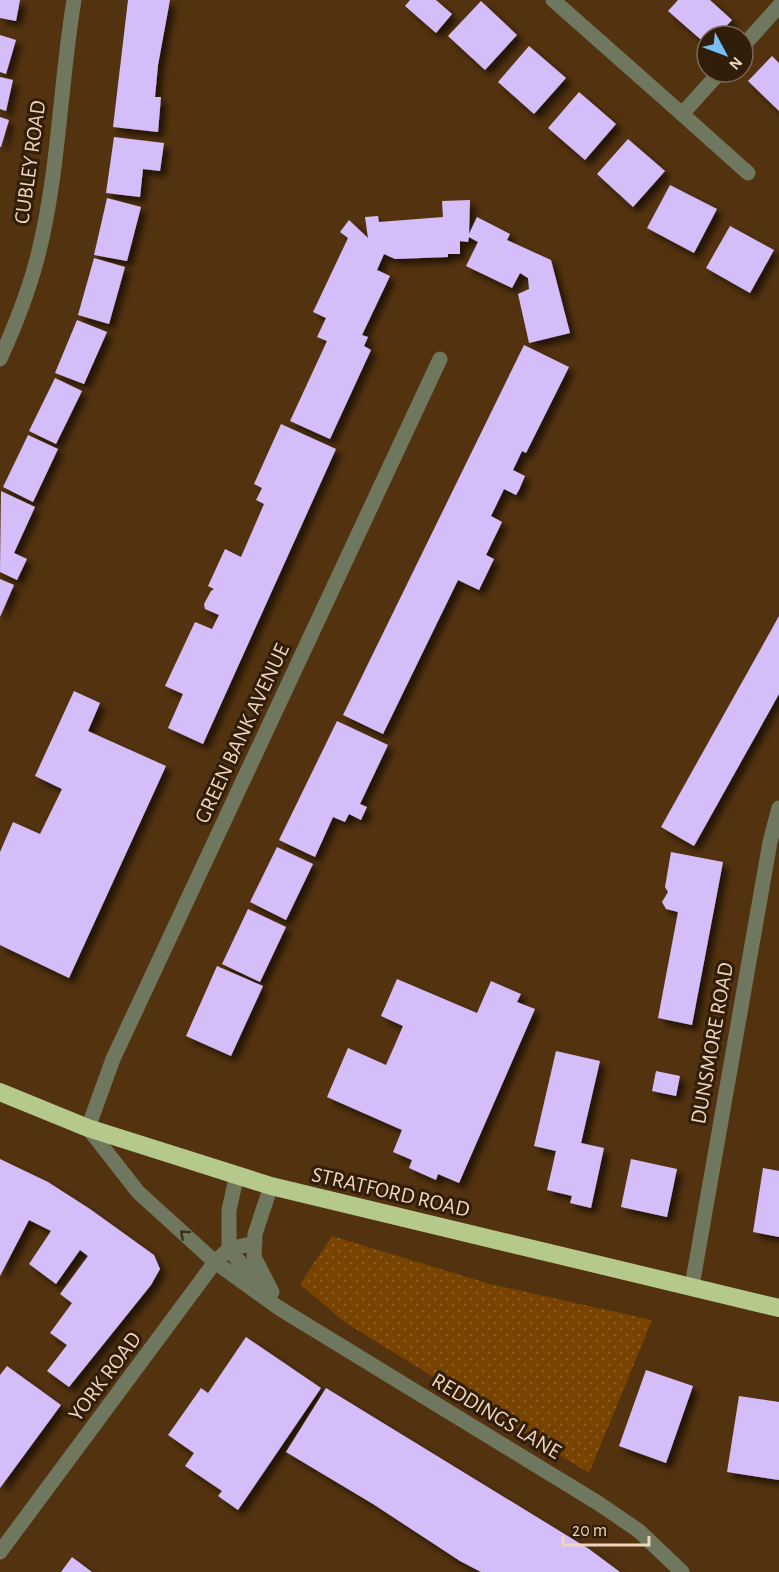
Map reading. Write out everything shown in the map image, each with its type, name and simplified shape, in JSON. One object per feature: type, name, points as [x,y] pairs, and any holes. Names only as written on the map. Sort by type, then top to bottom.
[{"type":"highway","name":"STRATFORD ROAD","points":[[0,1092],[88,1128],[272,1186],[779,1308]]},
{"type":"street","name":"CUBLEY ROAD","points":[[0,359],[14,328],[38,256],[51,183],[74,0]]},
{"type":"street","points":[[553,0],[748,173]]},
{"type":"street","points":[[755,33],[779,6]]},
{"type":"street","points":[[682,114],[709,84]]},
{"type":"street","name":"GREEN BANK AVENUE","points":[[88,1128],[113,1059],[440,359]]},
{"type":"street","name":"DUNSMORE ROAD","points":[[692,1286],[770,842],[779,808]]},
{"type":"street","name":"REDDINGS LANE","points":[[88,1128],[138,1192],[215,1262],[279,1308],[606,1509],[639,1531],[682,1572]]},
{"type":"street","points":[[229,1249],[229,1210],[237,1174]]},
{"type":"street","points":[[272,1186],[255,1234],[254,1257],[279,1308]]},
{"type":"street","name":"YORK ROAD","points":[[0,1552],[215,1262],[229,1249],[255,1243]]},
{"type":"street","name":"REDDINGS LANE","points":[[229,1249],[279,1308]]},
{"type":"shaded area","points":[[332,1236],[490,1284],[652,1320],[589,1473],[343,1321],[300,1284]]},
{"type":"building","points":[[0,0],[20,0],[16,21],[0,18]]},
{"type":"building","points":[[128,0],[170,0],[158,65],[155,97],[161,97],[158,132],[113,127]]},
{"type":"building","points":[[410,0],[436,0],[452,14],[436,33],[405,6]]},
{"type":"building","points":[[678,0],[710,0],[732,20],[728,24],[695,24],[695,35],[668,11]]},
{"type":"building","points":[[481,1],[517,35],[485,70],[448,36]]},
{"type":"building","points":[[0,35],[16,40],[6,74],[0,72]]},
{"type":"building","points":[[529,46],[566,78],[534,114],[498,82]]},
{"type":"building","points":[[772,56],[779,63],[779,111],[751,84],[755,84],[755,74]]},
{"type":"building","points":[[0,77],[13,80],[6,111],[0,109]]},
{"type":"building","points":[[579,92],[616,124],[585,160],[548,128]]},
{"type":"building","points":[[0,117],[9,120],[1,147],[0,147]]},
{"type":"building","points":[[114,137],[164,143],[160,171],[143,169],[140,197],[106,193]]},
{"type":"building","points":[[628,139],[665,171],[633,207],[597,174]]},
{"type":"building","points":[[670,185],[717,209],[694,253],[647,228]]},
{"type":"building","points":[[107,198],[141,207],[127,261],[94,255]]},
{"type":"building","points":[[470,200],[469,234],[477,217],[510,234],[507,240],[551,260],[570,333],[529,343],[518,294],[529,289],[528,278],[520,273],[512,288],[466,266],[478,242],[469,237],[468,242],[460,241],[460,254],[448,254],[448,257],[395,259],[384,254],[377,270],[390,276],[362,335],[368,337],[364,346],[371,350],[330,439],[290,421],[327,341],[317,337],[326,318],[313,312],[348,238],[340,232],[349,220],[368,238],[365,217],[378,216],[379,222],[443,217],[442,201]]},
{"type":"building","points":[[730,226],[774,250],[750,293],[706,268]]},
{"type":"building","points":[[94,258],[125,267],[109,324],[78,315]]},
{"type":"building","points":[[77,320],[107,332],[84,384],[55,373]]},
{"type":"building","points":[[524,345],[569,367],[526,453],[522,451],[513,470],[525,476],[519,490],[516,495],[504,489],[491,516],[502,522],[486,555],[494,559],[479,590],[458,580],[383,734],[343,715]]},
{"type":"building","points":[[55,378],[82,391],[56,444],[29,431]]},
{"type":"building","points":[[281,424],[336,449],[203,744],[168,728],[183,694],[165,686],[195,622],[212,629],[219,615],[205,609],[204,604],[214,589],[208,586],[225,549],[241,557],[264,504],[256,500],[262,488],[254,484]]},
{"type":"building","points":[[28,435],[58,449],[33,502],[3,487]]},
{"type":"building","points":[[1,491],[35,507],[14,553],[27,559],[17,580],[0,572]]},
{"type":"building","points":[[0,579],[14,585],[0,617]]},
{"type":"building","points":[[779,616],[779,694],[694,846],[661,827]]},
{"type":"building","points":[[74,691],[100,703],[88,731],[166,766],[69,978],[0,945],[0,852],[13,822],[40,834],[62,789],[35,776]]},
{"type":"building","points":[[337,721],[388,745],[360,804],[367,807],[361,820],[349,814],[345,822],[333,817],[315,857],[279,840]]},
{"type":"building","points":[[277,847],[313,864],[286,920],[250,902]]},
{"type":"building","points":[[671,852],[723,862],[692,1025],[658,1018],[678,912],[666,909],[662,902],[668,892],[665,887]]},
{"type":"building","points":[[248,909],[286,927],[260,982],[222,964]]},
{"type":"building","points":[[217,966],[263,986],[231,1056],[186,1036]]},
{"type":"building","points":[[397,979],[477,1013],[491,981],[521,994],[517,1002],[535,1009],[459,1183],[438,1174],[436,1180],[409,1168],[412,1160],[393,1152],[402,1130],[327,1097],[348,1048],[386,1065],[403,1026],[381,1016]]},
{"type":"building","points":[[556,1051],[600,1061],[581,1143],[604,1148],[591,1208],[570,1203],[572,1196],[547,1190],[556,1151],[534,1146]]},
{"type":"building","points":[[656,1071],[680,1076],[676,1096],[652,1091]]},
{"type":"building","points":[[0,1159],[48,1182],[90,1209],[154,1255],[160,1269],[151,1285],[69,1387],[47,1371],[67,1345],[50,1333],[72,1303],[60,1294],[88,1256],[80,1250],[56,1284],[29,1264],[51,1231],[29,1220],[0,1276]]},
{"type":"building","points":[[631,1159],[677,1169],[667,1217],[621,1207]]},
{"type":"building","points":[[763,1168],[779,1171],[779,1237],[753,1232]]},
{"type":"building","points":[[246,1337],[321,1388],[238,1510],[218,1496],[222,1491],[185,1466],[194,1453],[168,1435],[201,1388],[208,1393]]},
{"type":"building","points":[[7,1366],[61,1405],[0,1488],[0,1375]]},
{"type":"building","points":[[646,1370],[693,1386],[666,1463],[619,1446]]},
{"type":"building","points":[[326,1388],[589,1549],[620,1572],[481,1572],[460,1561],[373,1504],[286,1452]]},
{"type":"building","points":[[739,1396],[779,1402],[779,1480],[727,1472]]},
{"type":"building","points":[[72,1557],[92,1572],[61,1572]]}]
